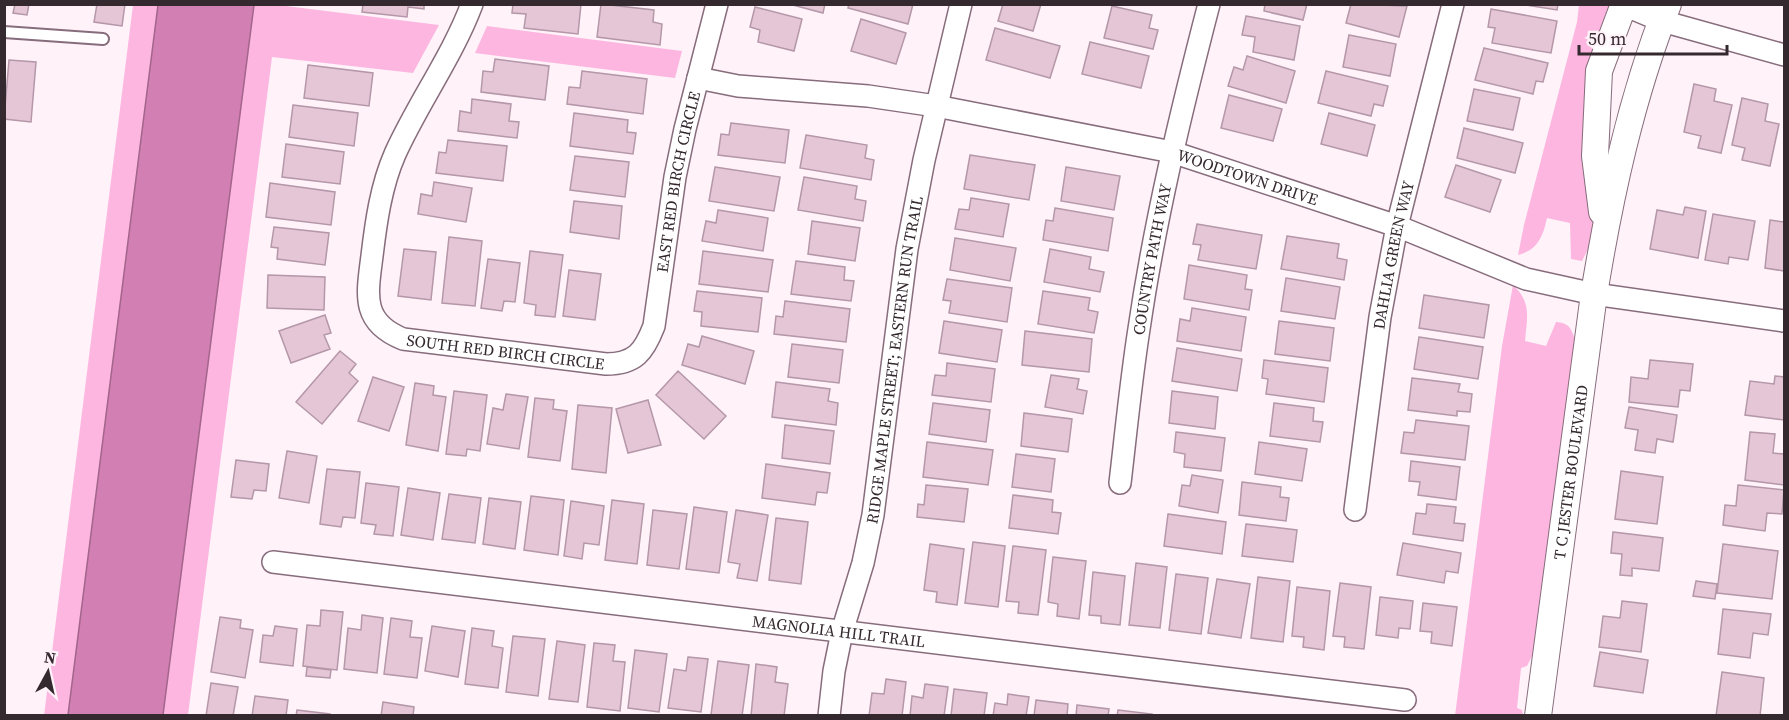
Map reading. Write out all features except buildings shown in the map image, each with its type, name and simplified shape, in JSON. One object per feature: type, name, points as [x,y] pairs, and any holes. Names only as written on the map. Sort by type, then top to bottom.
[{"type":"street","name":"SOUTH RED BIRCH CIRCLE","points":[[472,4],[462,30],[395,155],[383,189],[376,222],[368,293],[370,309],[377,323],[389,334],[403,339],[606,364],[623,364],[636,356]]},
{"type":"street","name":"EAST RED BIRCH CIRCLE","points":[[636,356],[647,343],[654,326],[675,177],[717,4]]},
{"type":"street","name":"RIDGE MAPLE STREET; EASTERN RUN TRAIL","points":[[829,716],[834,671],[842,632],[863,564],[873,515],[907,249],[936,106],[961,4]]},
{"type":"street","name":"COUNTRY PATH WAY","points":[[1120,483],[1138,330],[1172,152],[1209,4]]},
{"type":"street","name":"DAHLIA GREEN WAY","points":[[1355,510],[1380,317],[1397,226],[1453,4]]},
{"type":"street","points":[[1624,5],[1665,13],[1785,55]]},
{"type":"street","name":"T C JESTER BOULEVARD","points":[[1605,229],[1595,156],[1599,71],[1624,5]]},
{"type":"street","name":"T C JESTER BOULEVARD","points":[[1538,716],[1593,294],[1631,115],[1665,13]]},
{"type":"street","name":"WOODTOWN DRIVE","points":[[698,78],[738,86],[868,96],[936,106],[1172,152],[1397,226],[1526,279],[1593,294],[1785,321]]},
{"type":"street","name":"MAGNOLIA HILL TRAIL","points":[[273,562],[1405,700]]},
{"type":"lane","points":[[4,32],[103,39]]},
{"type":"shaded area","points":[[133,5],[278,5],[439,25],[413,73],[272,57],[188,715],[44,716]]},
{"type":"shaded area","points":[[158,5],[254,5],[163,715],[68,715]]},
{"type":"shaded area","points":[[1579,5],[1609,5],[1598,35],[1593,73],[1595,225],[1593,239],[1582,261],[1571,259],[1570,223],[1547,218],[1544,231],[1535,246],[1518,255],[1577,22]]},
{"type":"shaded area","points":[[487,26],[682,51],[675,78],[475,53]]},
{"type":"shaded area","points":[[1513,285],[1526,304],[1525,341],[1546,346],[1556,322],[1569,327],[1575,339],[1540,628],[1534,652],[1527,666],[1521,668],[1517,708],[1522,710],[1523,715],[1455,716],[1502,346]]}]
